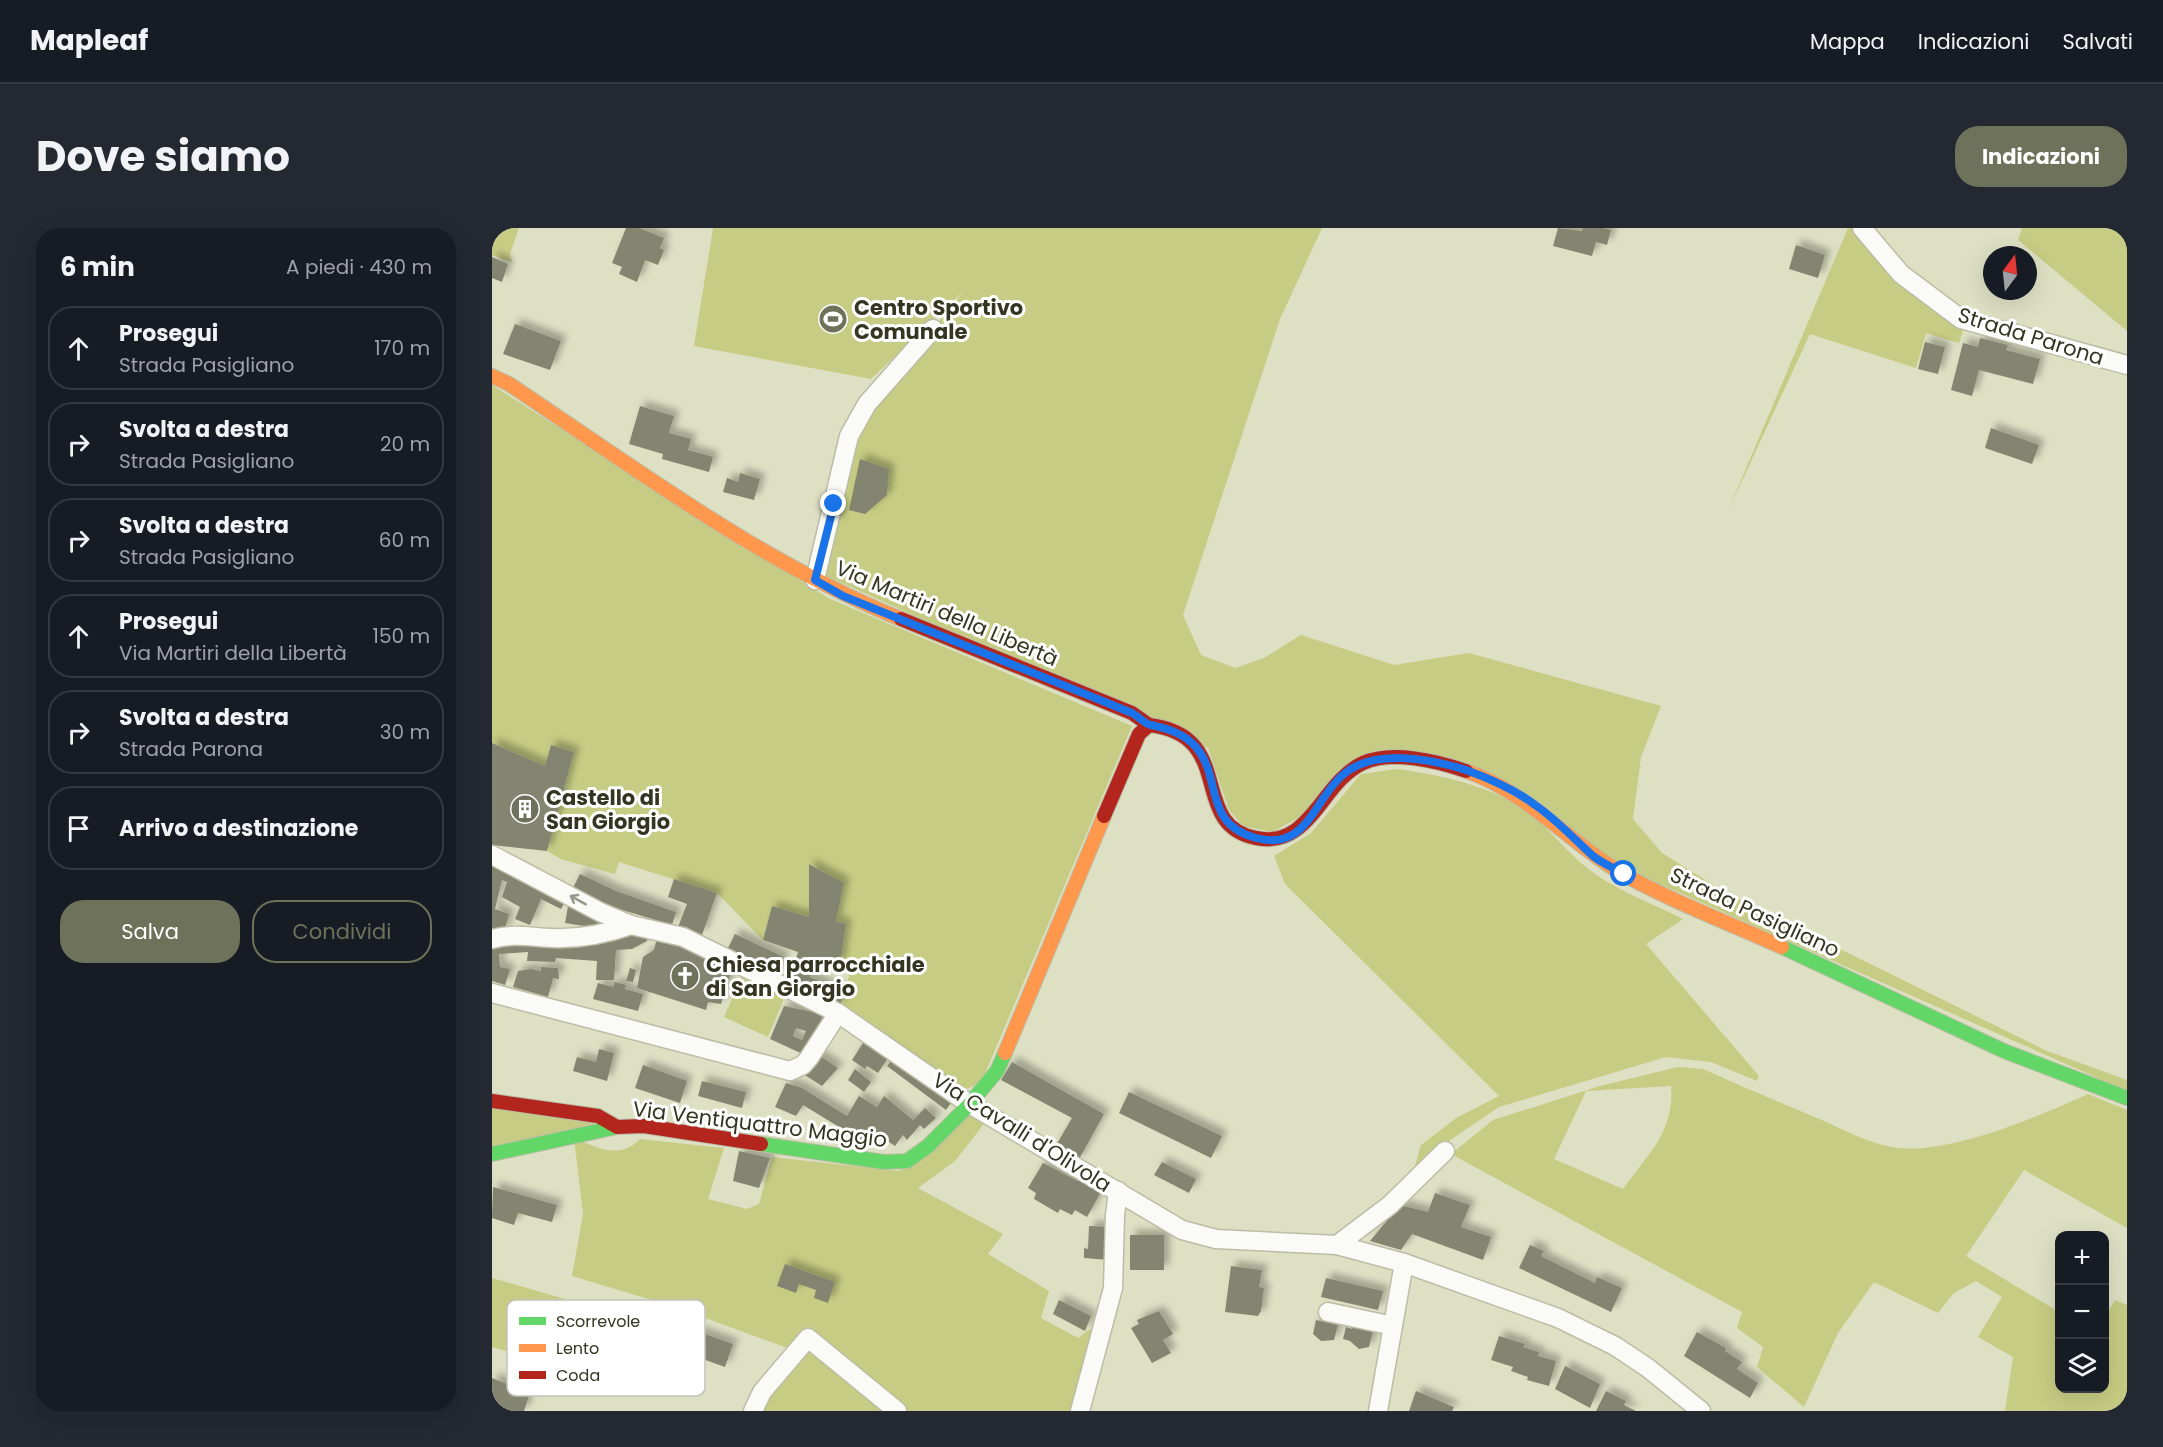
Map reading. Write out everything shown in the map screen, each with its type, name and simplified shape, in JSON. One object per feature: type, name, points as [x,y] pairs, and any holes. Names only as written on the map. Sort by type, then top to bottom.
[{"type":"street","name":"Strada Parona","points":[[1862,228],[1901,274],[1961,320],[2127,365]]},
{"type":"street","points":[[815,580],[849,436],[867,404],[933,329]]},
{"type":"street","name":"Via Martiri della Libertà","points":[[492,376],[509,384],[727,529],[843,596],[1132,713],[1149,725]]},
{"type":"street","points":[[968,1103],[984,1089],[997,1071],[1139,734],[1149,725]]},
{"type":"street","name":"Strada Pasigliano","points":[[1149,725],[1164,727],[1194,745],[1205,760],[1222,818],[1237,831],[1273,841],[1290,836],[1305,826],[1344,773],[1364,763],[1412,759],[1440,763],[1489,779],[1537,806],[1595,858],[1624,874],[2004,1051],[2127,1098]]},
{"type":"street","name":"Via Cavalli d'Olivola","points":[[492,855],[600,912],[631,924],[683,937],[838,1013],[968,1103],[1182,1230],[1197,1235],[1337,1245],[1404,1263],[1558,1318],[1615,1346],[1648,1368],[1701,1411]]},
{"type":"street","points":[[492,939],[508,934],[576,937],[612,932],[631,924]]},
{"type":"street","points":[[492,993],[790,1071],[803,1065],[809,1058],[838,1013]]},
{"type":"street","name":"Via Ventiquattro Maggio","points":[[492,1101],[598,1116],[617,1127],[644,1126],[884,1162],[906,1162],[922,1151],[968,1103]]},
{"type":"street","points":[[492,1154],[617,1127]]},
{"type":"street","points":[[1337,1245],[1390,1205],[1445,1151]]},
{"type":"street","points":[[1080,1411],[1113,1288],[1118,1191]]},
{"type":"street","points":[[1378,1411],[1404,1263]]},
{"type":"street","points":[[1328,1312],[1393,1326]]},
{"type":"street","points":[[753,1411],[762,1392],[808,1338],[897,1411]]},
{"type":"green space","points":[[492,228],[519,228],[510,254],[512,262],[492,255]]},
{"type":"green space","points":[[713,228],[1322,228],[1280,319],[1183,615],[1201,655],[1235,668],[1264,658],[1301,635],[1394,665],[1469,653],[1661,706],[1641,757],[1633,819],[1662,853],[1728,894],[2047,1051],[2127,1080],[2127,1091],[1628,870],[1476,768],[1365,757],[1298,818],[1272,832],[1243,826],[1229,810],[1208,748],[822,574],[842,460],[883,389],[900,380],[933,329],[964,291],[871,379],[694,346]]},
{"type":"green space","points":[[1848,228],[1862,228],[1964,327],[1959,343],[1926,333],[1916,368],[1810,334],[1728,511]]},
{"type":"green space","points":[[2022,228],[2127,228],[2127,331],[2037,256],[2037,246],[2025,246],[2018,240]]},
{"type":"green space","points":[[492,385],[830,599],[1132,726],[981,1083],[959,1092],[840,1007],[849,976],[840,966],[846,924],[836,921],[843,883],[810,864],[809,917],[772,906],[763,940],[717,893],[619,862],[615,874],[561,859],[547,851],[574,752],[551,745],[545,766],[492,743]]},
{"type":"green space","points":[[1397,769],[1452,779],[1508,799],[1538,820],[1589,870],[1629,893],[1683,919],[1646,944],[1759,1076],[1757,1081],[1711,1062],[1666,1057],[1499,1107],[1440,1147],[1413,1173],[1421,1145],[1456,1118],[1499,1096],[1285,884],[1274,856],[1311,833],[1361,774]]},
{"type":"green space","points":[[743,974],[784,998],[768,1037],[724,1017]]},
{"type":"green space","points":[[1678,1067],[1703,1069],[1866,1140],[1892,1147],[1938,1146],[1964,1140],[2019,1123],[2088,1094],[2127,1110],[2127,1228],[2024,1170],[1966,1256],[2055,1310],[2055,1393],[2109,1393],[2109,1310],[2115,1300],[2127,1305],[2127,1411],[2005,1411],[2013,1357],[1978,1337],[2002,1297],[1976,1281],[1954,1293],[1938,1313],[1874,1282],[1838,1333],[1804,1407],[1757,1367],[1763,1347],[1737,1328],[1742,1312],[1451,1154],[1493,1120],[1600,1086]],"holes":[[[1671,1086],[1669,1116],[1658,1141],[1623,1189],[1554,1159],[1586,1091]]]},
{"type":"green space","points":[[492,1106],[598,1123],[492,1148]]},
{"type":"green space","points":[[974,1110],[987,1120],[955,1161],[918,1188],[1003,1234],[988,1254],[1049,1291],[1041,1318],[1078,1338],[1090,1329],[1096,1334],[1078,1411],[753,1411],[793,1350],[705,1318],[705,1300],[652,1300],[572,1276],[583,1214],[574,1138],[600,1148],[616,1151],[640,1139],[724,1148],[708,1199],[747,1209],[759,1204],[772,1157],[899,1171]]},
{"type":"green space","points":[[492,1278],[565,1299],[507,1300],[507,1351],[492,1347]]},
{"type":"building","points":[[626,228],[639,228],[664,238],[660,248],[664,250],[658,265],[645,260],[637,282],[619,274],[622,267],[612,263]]},
{"type":"building","points":[[1558,228],[1582,231],[1583,228],[1611,230],[1607,245],[1596,242],[1592,256],[1553,246]]},
{"type":"building","points":[[1796,245],[1825,255],[1818,278],[1789,269]]},
{"type":"building","points":[[492,257],[508,264],[502,282],[492,278]]},
{"type":"building","points":[[515,324],[561,341],[550,370],[503,354]]},
{"type":"building","points":[[1980,338],[2008,345],[2006,350],[2040,359],[2033,384],[1979,370],[1972,396],[1951,390],[1963,343],[1978,347]]},
{"type":"building","points":[[1925,342],[1945,347],[1938,374],[1918,369]]},
{"type":"building","points":[[640,406],[674,416],[669,433],[691,439],[688,450],[713,457],[709,472],[662,459],[663,454],[629,444]]},
{"type":"building","points":[[1991,428],[2039,445],[2032,464],[1985,448]]},
{"type":"building","points":[[860,459],[889,469],[887,495],[865,514],[849,510]]},
{"type":"building","points":[[740,473],[760,479],[754,500],[723,492],[727,478],[738,482]]},
{"type":"building","name":"Castello di San Giorgio","points":[[492,743],[545,766],[551,745],[574,752],[547,851],[492,845]]},
{"type":"building","points":[[492,860],[568,896],[561,909],[541,899],[530,925],[515,919],[520,907],[502,897],[507,882],[502,880],[495,909],[509,914],[504,932],[492,929]]},
{"type":"building","points":[[809,864],[844,883],[836,921],[846,924],[840,966],[816,958],[810,977],[844,992],[840,1007],[788,984],[798,952],[763,940],[772,906],[809,917]]},
{"type":"building","points":[[580,874],[616,891],[676,912],[672,925],[609,906],[572,890]]},
{"type":"building","points":[[674,879],[717,893],[702,935],[678,927],[687,904],[668,897]]},
{"type":"building","points":[[569,901],[612,918],[609,930],[565,923]]},
{"type":"building","points":[[644,930],[647,941],[632,949],[616,950],[614,980],[596,980],[597,961],[556,958],[555,962],[527,961],[528,952],[499,954],[500,967],[510,969],[505,985],[492,981],[492,944]]},
{"type":"building","points":[[735,934],[784,957],[777,973],[727,950]]},
{"type":"building","name":"Chiesa parrocchiale di San Giorgio","points":[[666,937],[722,961],[731,971],[721,1004],[708,1002],[706,1010],[637,988],[643,957],[654,950],[656,942]]},
{"type":"building","points":[[541,967],[558,968],[559,979],[553,978],[548,997],[513,987],[518,971],[531,969],[541,971]]},
{"type":"building","points":[[630,968],[636,970],[633,982],[626,981]]},
{"type":"building","points":[[615,982],[626,985],[625,989],[643,994],[638,1011],[593,999],[598,983],[613,987]]},
{"type":"building","points":[[784,1006],[827,1015],[807,1056],[770,1039]],"holes":[[[796,1028],[806,1031],[802,1040],[793,1036]]]},
{"type":"building","points":[[867,1037],[892,1052],[878,1073],[867,1066],[865,1069],[852,1060]]},
{"type":"building","points":[[599,1049],[614,1053],[607,1081],[573,1071],[577,1057],[596,1062]]},
{"type":"building","points":[[817,1054],[838,1068],[822,1086],[803,1074]]},
{"type":"building","points":[[896,1054],[955,1097],[946,1110],[887,1066]]},
{"type":"building","points":[[1012,1062],[1104,1114],[1078,1161],[1055,1147],[1072,1118],[1001,1080]]},
{"type":"building","points":[[643,1065],[687,1081],[680,1103],[635,1088]]},
{"type":"building","points":[[855,1069],[871,1082],[864,1092],[848,1080]]},
{"type":"building","points":[[702,1081],[746,1092],[742,1108],[698,1096]]},
{"type":"building","points":[[786,1083],[802,1088],[847,1116],[859,1096],[877,1107],[884,1096],[913,1120],[925,1108],[936,1118],[924,1129],[920,1125],[907,1140],[903,1135],[895,1146],[874,1132],[867,1144],[803,1105],[796,1116],[775,1107]]},
{"type":"building","points":[[1129,1092],[1222,1136],[1211,1158],[1119,1113]]},
{"type":"building","points":[[739,1151],[770,1158],[759,1188],[733,1181]]},
{"type":"building","points":[[1162,1162],[1196,1179],[1189,1193],[1154,1175]]},
{"type":"building","points":[[1043,1163],[1078,1181],[1080,1177],[1102,1190],[1087,1217],[1075,1210],[1072,1215],[1060,1209],[1058,1213],[1034,1199],[1036,1193],[1028,1188]]},
{"type":"building","points":[[493,1187],[557,1205],[552,1222],[518,1213],[514,1225],[492,1218]]},
{"type":"building","points":[[1435,1193],[1470,1205],[1461,1227],[1491,1237],[1483,1260],[1412,1234],[1401,1250],[1370,1241],[1400,1205],[1428,1212]]},
{"type":"building","points":[[1089,1226],[1110,1227],[1109,1260],[1084,1258],[1084,1248],[1088,1249]]},
{"type":"building","points":[[1130,1235],[1164,1235],[1164,1270],[1130,1270]]},
{"type":"building","points":[[1530,1245],[1544,1251],[1541,1256],[1595,1283],[1597,1277],[1622,1288],[1611,1312],[1519,1268]]},
{"type":"building","points":[[785,1264],[835,1282],[828,1303],[814,1298],[816,1290],[799,1284],[796,1293],[777,1286]]},
{"type":"building","points":[[1231,1266],[1262,1270],[1259,1287],[1264,1288],[1261,1311],[1258,1316],[1225,1312]]},
{"type":"building","points":[[1326,1278],[1383,1291],[1378,1310],[1321,1297]]},
{"type":"building","points":[[1059,1300],[1091,1316],[1085,1331],[1053,1314]]},
{"type":"building","points":[[1159,1311],[1173,1334],[1163,1340],[1171,1353],[1152,1363],[1131,1328],[1139,1324],[1137,1320]]},
{"type":"building","points":[[1316,1320],[1338,1325],[1334,1340],[1321,1341],[1313,1334]]},
{"type":"building","points":[[1353,1326],[1373,1331],[1369,1347],[1359,1349],[1350,1341],[1343,1339],[1346,1327],[1352,1329]]},
{"type":"building","points":[[1697,1332],[1726,1348],[1725,1351],[1742,1362],[1737,1369],[1758,1383],[1750,1398],[1684,1356]]},
{"type":"building","points":[[705,1334],[733,1344],[725,1367],[705,1360]]},
{"type":"building","points":[[1499,1336],[1525,1344],[1523,1347],[1539,1352],[1538,1356],[1556,1361],[1549,1386],[1527,1380],[1528,1377],[1511,1371],[1513,1367],[1491,1360]]},
{"type":"building","points":[[1565,1366],[1600,1384],[1590,1408],[1555,1389]]},
{"type":"building","points":[[492,1378],[507,1384],[507,1396],[529,1396],[524,1411],[510,1411],[492,1402]]},
{"type":"building","points":[[1416,1391],[1454,1407],[1452,1411],[1409,1411]]},
{"type":"building","points":[[1606,1391],[1626,1401],[1624,1405],[1636,1411],[1596,1411]]},
{"type":"traffic: fast","points":[[1782,947],[2004,1051],[2127,1098]]},
{"type":"traffic: fast","points":[[761,1144],[884,1162],[907,1161],[928,1146],[968,1106],[997,1071],[1005,1053]]},
{"type":"traffic: fast","points":[[492,1154],[617,1127]]},
{"type":"traffic: slow","points":[[492,376],[509,384],[699,512],[748,542],[849,596],[901,619]]},
{"type":"traffic: slow","points":[[1466,771],[1509,791],[1623,874],[1681,903],[1782,947]]},
{"type":"traffic: slow","points":[[1005,1053],[1104,816]]},
{"type":"traffic: jam","points":[[901,619],[1132,713],[1149,725]]},
{"type":"traffic: jam","points":[[1149,725],[1176,732],[1194,745],[1204,762],[1215,799],[1223,816],[1235,830],[1256,838],[1275,839],[1290,834],[1303,824],[1349,772],[1375,759],[1414,758],[1466,771]]},
{"type":"traffic: jam","points":[[1104,816],[1139,734],[1149,725]]},
{"type":"traffic: jam","points":[[492,1101],[598,1116],[617,1127],[644,1126],[761,1144]]},
{"type":"place","name":"Centro Sportivo Comunale","points":[[833,319]]},
{"type":"place","name":"Castello di San Giorgio","points":[[525,809]]},
{"type":"place","name":"Chiesa parrocchiale di San Giorgio","points":[[685,976]]},
{"type":"route","points":[[834,504],[815,580],[843,596],[882,609],[1132,713],[1149,725],[1164,727],[1177,733],[1194,745],[1205,760],[1222,818],[1237,831],[1273,841],[1290,836],[1305,826],[1332,786],[1344,773],[1364,763],[1384,759],[1412,759],[1440,763],[1464,770],[1514,790],[1537,806],[1595,858],[1624,874]]}]
